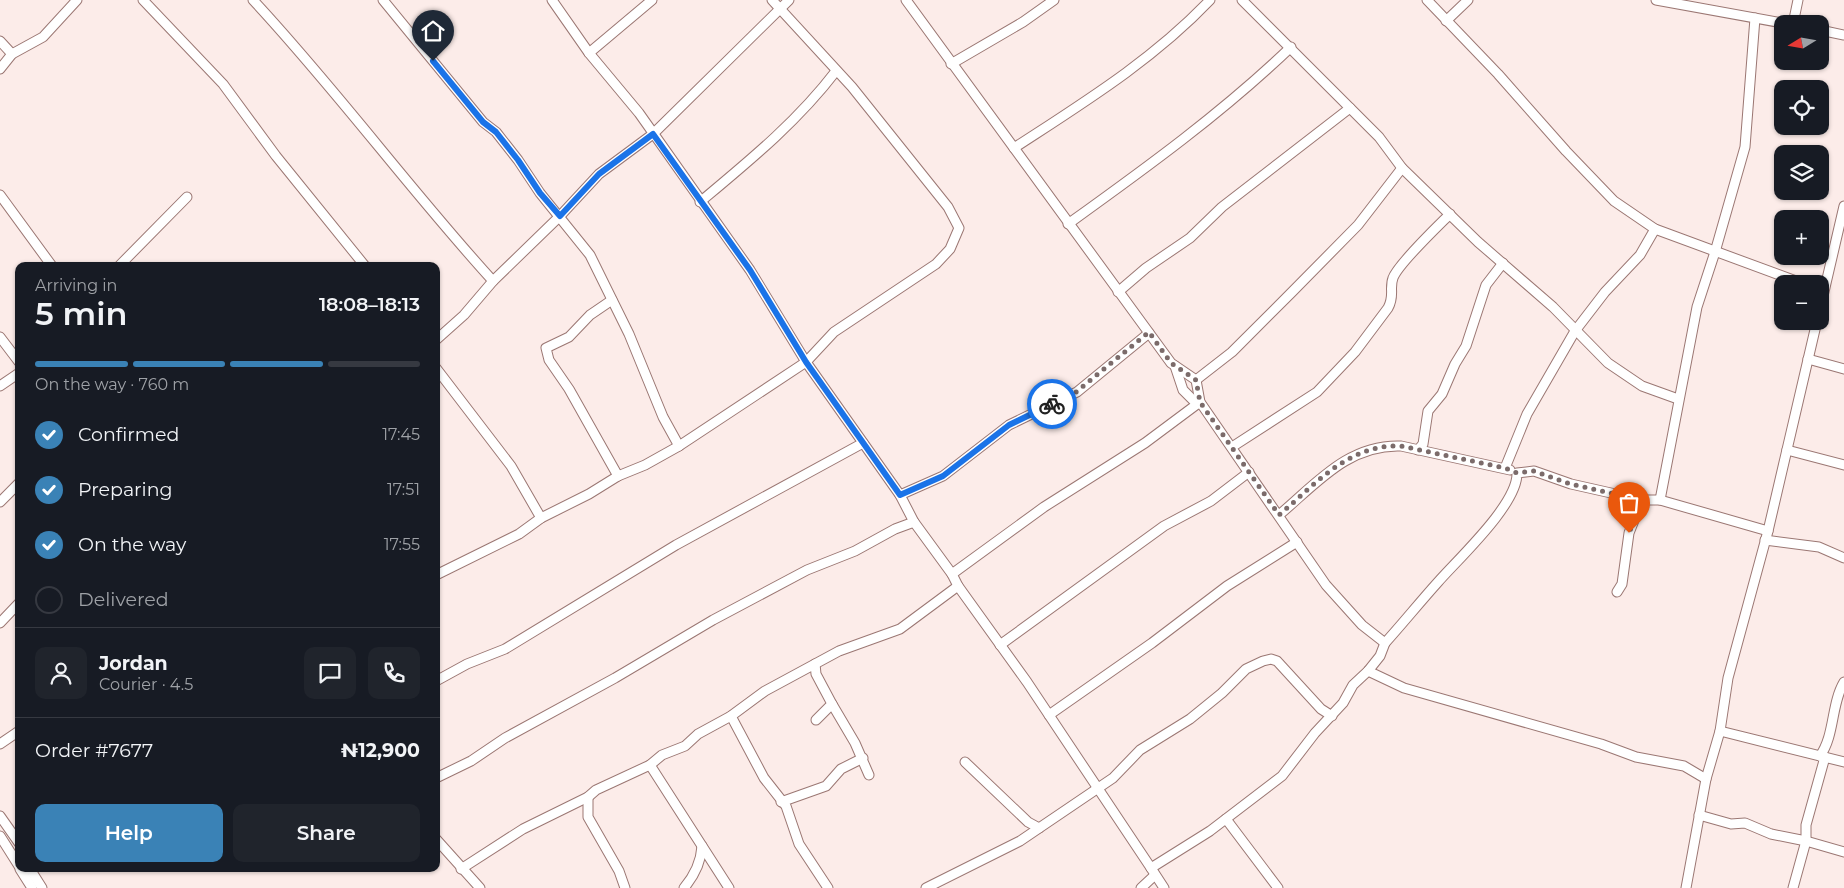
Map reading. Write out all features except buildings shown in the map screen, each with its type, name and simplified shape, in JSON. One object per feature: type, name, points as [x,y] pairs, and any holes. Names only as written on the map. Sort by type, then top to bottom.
[{"type":"street","points":[[0,69],[12,54],[43,37],[77,0]]},
{"type":"street","points":[[142,0],[223,84],[276,156],[362,262]]},
{"type":"street","points":[[253,0],[320,75],[410,186],[493,281]]},
{"type":"street","points":[[383,0],[483,122],[496,132],[540,193],[590,255],[629,334],[663,417],[679,446]]},
{"type":"street","points":[[552,0],[589,52],[639,113],[700,202],[750,270],[806,362],[900,495],[914,522],[1049,715],[1164,888]]},
{"type":"street","points":[[589,52],[652,0]]},
{"type":"street","points":[[440,573],[519,534],[541,518],[618,476],[645,465],[679,446],[806,362],[834,332],[936,264],[950,249],[959,228],[948,207],[836,71],[772,0]]},
{"type":"street","points":[[440,336],[464,315],[493,281],[560,216],[599,174],[653,134],[789,0]]},
{"type":"street","points":[[951,64],[1022,22],[1054,0]]},
{"type":"street","points":[[1014,148],[1089,100],[1136,65],[1187,24],[1210,0]]},
{"type":"street","points":[[1242,0],[1379,137],[1402,168],[1502,263],[1553,307],[1608,364],[1629,379],[1653,392],[1678,399]]},
{"type":"street","points":[[1427,0],[1498,74],[1566,151],[1614,201],[1655,229],[1779,275]]},
{"type":"street","points":[[1446,21],[1468,0]]},
{"type":"street","points":[[1656,0],[1774,21]]},
{"type":"street","points":[[1795,15],[1798,0]]},
{"type":"street","points":[[908,1],[951,64],[1118,292],[1175,366],[1196,380]]},
{"type":"street","points":[[1660,500],[1697,307],[1716,252],[1745,147],[1755,18]]},
{"type":"street","points":[[1829,32],[1844,35]]},
{"type":"street","points":[[0,41],[12,54]]},
{"type":"street","points":[[1068,224],[1164,155],[1250,86],[1290,47]]},
{"type":"street","points":[[700,202],[776,138],[814,100],[836,71]]},
{"type":"street","points":[[1118,292],[1164,254],[1190,238],[1222,207],[1350,108]]},
{"type":"street","points":[[1196,380],[1232,352],[1358,226],[1402,168]]},
{"type":"street","points":[[0,195],[49,262]]},
{"type":"street","points":[[123,262],[187,196]]},
{"type":"street","points":[[1826,275],[1844,206]]},
{"type":"street","points":[[1232,447],[1317,392],[1355,352],[1392,301],[1391,284],[1397,271],[1450,214]]},
{"type":"street","points":[[1505,468],[1527,414],[1575,331],[1605,292],[1640,255],[1655,229]]},
{"type":"street","points":[[1418,450],[1423,444],[1428,411],[1442,394],[1455,364],[1466,346],[1486,285],[1502,263]]},
{"type":"street","points":[[612,300],[590,315],[568,337],[546,348],[549,360],[569,389],[618,476]]},
{"type":"street","points":[[1686,888],[1706,780],[1720,731],[1728,678],[1767,536],[1815,330]]},
{"type":"street","points":[[900,495],[943,476],[1009,425],[1076,392],[1149,332]]},
{"type":"street","points":[[0,337],[15,357]]},
{"type":"street","points":[[1808,359],[1844,369]]},
{"type":"street","points":[[1175,366],[1183,390],[1198,403],[1232,447],[1326,585],[1362,625],[1385,643]]},
{"type":"street","points":[[440,373],[511,466],[541,518]]},
{"type":"street","points":[[0,386],[15,375]]},
{"type":"street","points":[[1196,380],[1198,403]]},
{"type":"street","points":[[952,574],[1044,507],[1103,472],[1198,403]]},
{"type":"street","points":[[440,679],[467,664],[505,649],[676,545],[862,443]]},
{"type":"street","points":[[1279,515],[1319,478],[1347,459],[1386,445],[1505,468],[1517,473],[1534,471],[1570,484],[1642,500],[1660,500],[1767,536],[1820,547],[1844,558]]},
{"type":"street","points":[[1787,450],[1844,465]]},
{"type":"street","points":[[1000,644],[1164,526],[1215,498],[1249,472]]},
{"type":"street","points":[[1141,888],[1153,872],[1282,776],[1315,733],[1343,703],[1353,685],[1380,656],[1385,643],[1496,518],[1514,488],[1517,481],[1517,473]]},
{"type":"street","points":[[0,502],[15,487]]},
{"type":"street","points":[[1617,592],[1622,584],[1629,533],[1642,500]]},
{"type":"street","points":[[440,776],[472,762],[505,738],[615,678],[712,620],[807,570],[855,551],[895,529],[914,522]]},
{"type":"street","points":[[1049,715],[1152,643],[1227,586],[1297,542]]},
{"type":"street","points":[[461,868],[523,828],[588,797],[596,790],[650,765],[662,755],[685,746],[698,734],[731,716],[765,692],[815,664],[839,651],[900,629],[958,586]]},
{"type":"street","points":[[0,623],[15,607]]},
{"type":"street","points":[[926,888],[1020,841],[1097,786],[1113,778],[1147,744],[1156,741],[1190,719],[1222,693],[1240,673],[1263,660],[1271,659],[1276,662],[1321,709],[1332,716]]},
{"type":"street","points":[[815,664],[816,674],[863,758],[869,775]]},
{"type":"street","points":[[1368,671],[1404,688],[1601,744],[1636,757],[1684,766],[1706,780]]},
{"type":"street","points":[[1793,888],[1806,841],[1806,825],[1838,692],[1844,682]]},
{"type":"street","points":[[816,720],[832,704]]},
{"type":"street","points":[[731,716],[764,778],[789,813],[798,844],[824,886]]},
{"type":"street","points":[[1720,731],[1844,762]]},
{"type":"street","points":[[0,744],[15,734]]},
{"type":"street","points":[[781,802],[826,786],[841,769],[863,758]]},
{"type":"street","points":[[965,762],[1028,822],[1039,828]]},
{"type":"street","points":[[650,765],[729,888]]},
{"type":"street","points":[[588,797],[588,816],[619,871],[625,888]]},
{"type":"street","points":[[1699,815],[1731,824],[1745,823],[1771,834],[1806,841],[1844,852]]},
{"type":"street","points":[[0,816],[15,838]]},
{"type":"street","points":[[1226,819],[1278,888]]},
{"type":"street","points":[[0,836],[15,859]]},
{"type":"street","points":[[440,844],[480,888]]},
{"type":"street","points":[[684,888],[694,877],[702,856],[702,845]]},
{"type":"street","points":[[11,853],[15,848]]},
{"type":"street","points":[[23,872],[32,888]]},
{"type":"street","points":[[32,872],[42,888]]},
{"type":"way so far","points":[[1052,404],[1087,384],[1149,332],[1171,363],[1196,380],[1200,402],[1279,515],[1335,465],[1367,450],[1386,445],[1465,458],[1517,473],[1534,471],[1570,484],[1642,500],[1629,533]]},
{"type":"route","points":[[433,61],[483,122],[496,132],[540,193],[560,216],[599,174],[653,134],[750,270],[806,362],[900,495],[943,476],[960,465],[1009,425],[1036,410],[1052,404]]}]
